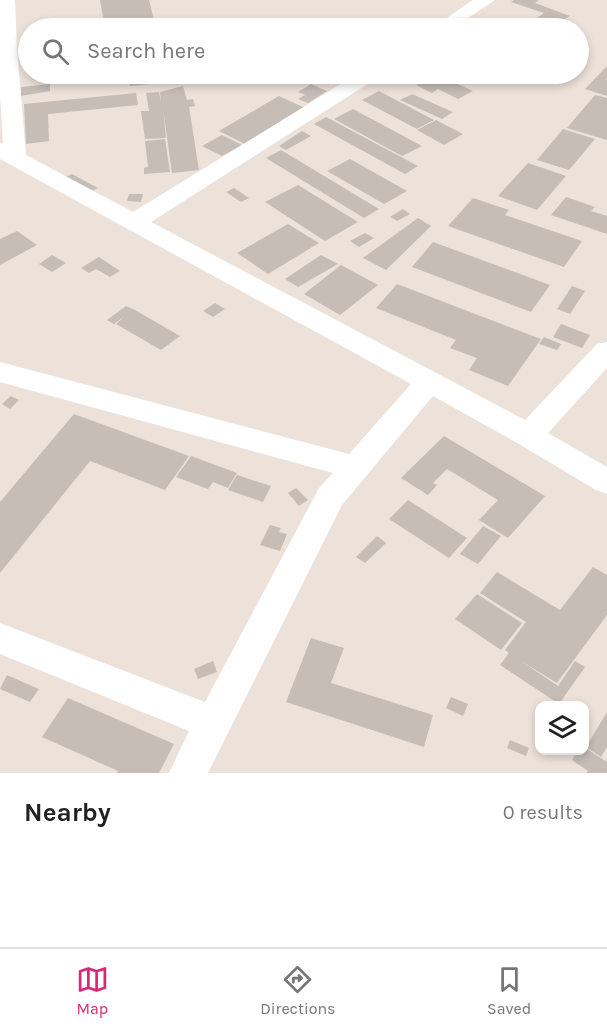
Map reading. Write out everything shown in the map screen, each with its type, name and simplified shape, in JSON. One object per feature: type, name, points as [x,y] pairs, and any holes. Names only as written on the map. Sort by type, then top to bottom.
[{"type":"street","points":[[6,0],[8,154],[528,435],[607,482]]},
{"type":"street","points":[[457,18],[486,0]]},
{"type":"street","points":[[134,222],[354,84]]},
{"type":"street","points":[[528,435],[607,351]]},
{"type":"street","points":[[0,372],[355,467]]},
{"type":"street","points":[[188,773],[330,497],[429,382]]},
{"type":"street","points":[[0,638],[213,723]]},
{"type":"building","points":[[100,0],[149,0],[154,18],[103,18]]},
{"type":"building","points":[[539,0],[535,3],[570,16],[537,18],[544,13],[511,2]]},
{"type":"building","points":[[607,66],[607,96],[585,89]]},
{"type":"building","points":[[50,84],[50,91],[21,96],[21,87]]},
{"type":"building","points":[[311,84],[327,91],[308,103],[298,99],[305,95],[298,92]]},
{"type":"building","points":[[458,84],[473,91],[458,99],[438,89],[432,93],[416,85]]},
{"type":"building","points":[[183,86],[187,100],[193,99],[195,106],[189,107],[199,170],[172,173],[163,109],[166,138],[145,139],[141,111],[149,111],[146,93],[159,92],[161,103],[160,92]]},
{"type":"building","points":[[379,91],[434,120],[417,129],[362,100]]},
{"type":"building","points":[[136,93],[138,105],[48,114],[49,141],[26,144],[24,104]]},
{"type":"building","points":[[412,94],[453,112],[442,119],[400,100]]},
{"type":"building","points":[[595,95],[607,98],[607,140],[567,128]]},
{"type":"building","points":[[279,96],[305,108],[245,144],[219,131]]},
{"type":"building","points":[[353,109],[422,146],[402,156],[334,119]]},
{"type":"building","points":[[326,117],[418,166],[405,174],[314,124]]},
{"type":"building","points":[[436,120],[463,134],[444,145],[417,130]]},
{"type":"building","points":[[563,129],[595,139],[569,170],[537,160]]},
{"type":"building","points":[[302,131],[311,136],[286,150],[279,146]]},
{"type":"building","points":[[222,135],[242,145],[222,156],[202,146]]},
{"type":"building","points":[[165,139],[170,172],[144,174],[144,168],[148,167],[145,141]]},
{"type":"building","points":[[281,150],[379,209],[364,218],[266,158]]},
{"type":"building","points":[[350,159],[407,191],[384,204],[327,171]]},
{"type":"building","points":[[528,163],[566,176],[537,210],[498,196]]},
{"type":"building","points":[[72,174],[98,188],[92,191],[66,177]]},
{"type":"building","points":[[298,185],[358,222],[325,241],[265,202]]},
{"type":"building","points":[[234,188],[249,198],[241,202],[226,192]]},
{"type":"building","points":[[129,194],[143,194],[141,202],[127,201]]},
{"type":"building","points":[[566,197],[595,207],[591,211],[607,216],[607,234],[551,215]]},
{"type":"building","points":[[473,198],[509,210],[505,215],[582,241],[564,267],[448,226]]},
{"type":"building","points":[[403,209],[410,214],[397,221],[390,217]]},
{"type":"building","points":[[418,218],[431,226],[386,270],[363,258]]},
{"type":"building","points":[[288,224],[319,243],[268,274],[237,253]]},
{"type":"building","points":[[17,231],[37,245],[0,265],[0,239]]},
{"type":"building","points":[[365,233],[374,238],[359,247],[350,241]]},
{"type":"building","points":[[433,242],[550,285],[531,312],[412,267]]},
{"type":"building","points":[[52,255],[66,263],[52,272],[39,264]]},
{"type":"building","points":[[321,255],[338,264],[298,287],[285,279]]},
{"type":"building","points":[[99,257],[120,271],[110,277],[96,269],[89,273],[81,268]]},
{"type":"building","points":[[341,265],[378,285],[340,315],[304,294]]},
{"type":"building","points":[[397,284],[541,339],[508,386],[469,370],[477,358],[450,348],[456,340],[376,308]]},
{"type":"building","points":[[572,286],[585,291],[570,314],[557,309]]},
{"type":"building","points":[[215,303],[225,309],[213,317],[203,311]]},
{"type":"building","points":[[126,306],[180,336],[161,350],[116,324],[125,316],[114,324],[107,320]]},
{"type":"building","points":[[561,324],[590,335],[582,348],[553,337]]},
{"type":"building","points":[[544,337],[561,344],[557,350],[539,344]]},
{"type":"building","points":[[11,396],[19,400],[10,409],[2,404]]},
{"type":"building","points":[[74,414],[189,456],[165,490],[90,461],[0,573],[0,502]]},
{"type":"building","points":[[444,436],[545,496],[508,538],[479,520],[498,500],[447,469],[433,483],[437,485],[428,495],[401,478]]},
{"type":"building","points":[[191,456],[237,473],[228,488],[213,482],[208,489],[176,477]]},
{"type":"building","points":[[237,475],[271,486],[263,502],[228,490]]},
{"type":"building","points":[[296,488],[308,500],[299,506],[288,493]]},
{"type":"building","points":[[408,500],[467,538],[449,558],[389,519]]},
{"type":"building","points":[[270,525],[281,528],[279,532],[287,534],[280,551],[260,545]]},
{"type":"building","points":[[483,526],[501,536],[478,564],[460,554]]},
{"type":"building","points":[[377,536],[386,543],[365,563],[356,557]]},
{"type":"building","points":[[593,567],[607,575],[607,615],[557,683],[521,661],[558,686],[575,661],[585,667],[561,701],[554,701],[500,665],[509,653],[505,650],[526,622],[480,593],[497,572],[560,610]]},
{"type":"building","points":[[477,594],[522,623],[501,650],[455,619]]},
{"type":"building","points":[[311,638],[344,648],[331,683],[433,715],[424,747],[286,702]]},
{"type":"building","points":[[213,661],[217,672],[198,679],[194,669]]},
{"type":"building","points":[[7,675],[39,689],[30,702],[0,689]]},
{"type":"building","points":[[451,697],[468,704],[463,716],[446,708]]},
{"type":"building","points":[[68,698],[174,744],[159,773],[117,773],[118,771],[42,737]]},
{"type":"building","points":[[607,712],[607,747],[601,757],[589,749],[589,742]]},
{"type":"building","points":[[510,740],[529,748],[526,756],[507,748]]},
{"type":"building","points":[[589,750],[607,762],[607,773],[586,773],[588,771],[572,760],[575,755],[589,755]]}]
